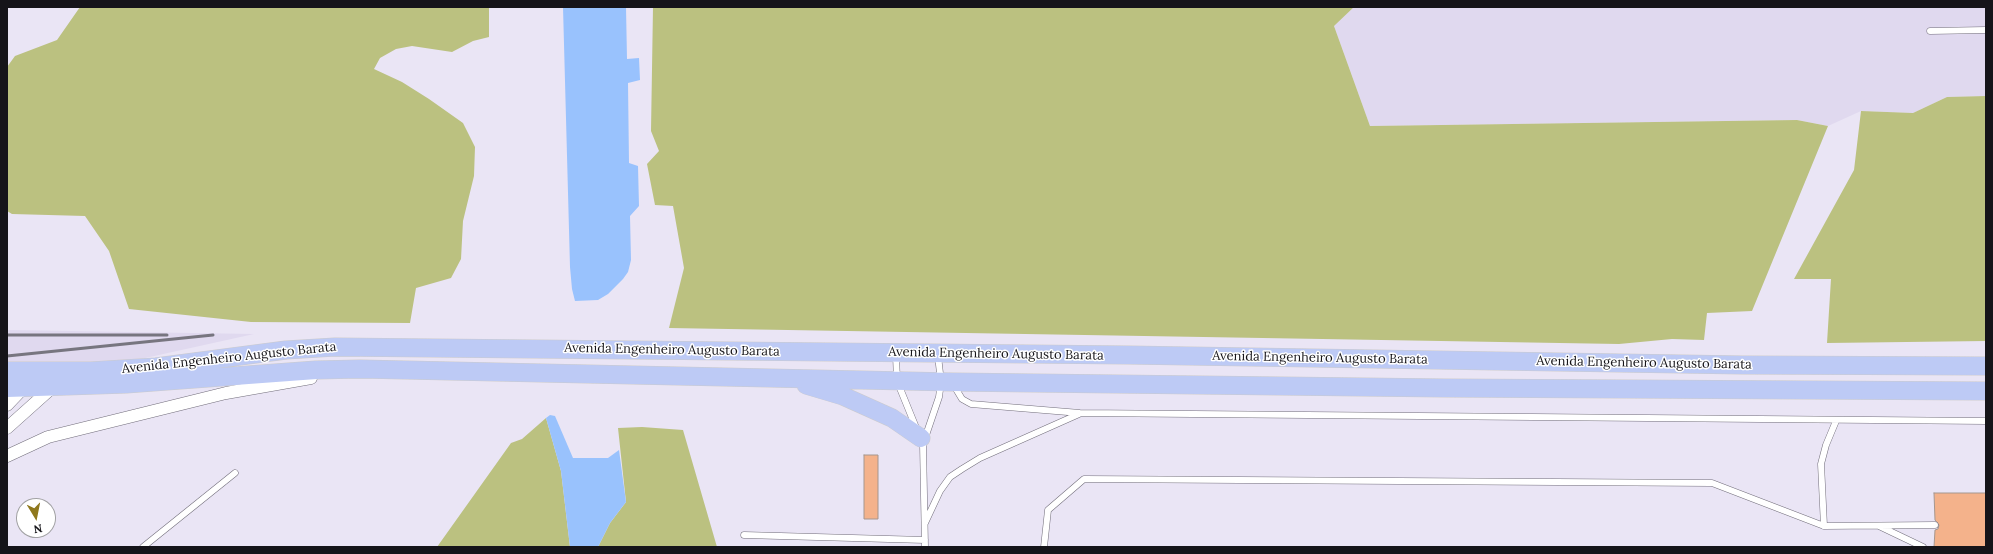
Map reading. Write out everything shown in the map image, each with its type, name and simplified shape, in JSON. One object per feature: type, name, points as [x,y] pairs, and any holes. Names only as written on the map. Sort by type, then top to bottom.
[{"type":"main road","name":"Avenida Engenheiro Augusto Barata","points":[[7,371],[64,371],[156,367],[286,350],[336,347],[937,353],[1743,365],[1986,366]]},
{"type":"main road","name":"Avenida Engenheiro Augusto Barata","points":[[15,388],[53,388],[134,384],[316,370],[360,369],[947,382],[1445,388],[1986,391]]},
{"type":"main road","points":[[780,378],[843,396],[892,418],[922,441]]},
{"type":"street","points":[[7,456],[48,437],[226,393],[360,369]]},
{"type":"street","points":[[7,405],[15,388],[39,371]]},
{"type":"street","points":[[7,428],[53,388],[64,371]]},
{"type":"lane","points":[[1930,30],[1986,30]]},
{"type":"lane","points":[[896,353],[897,381],[922,441],[926,547]]},
{"type":"lane","points":[[937,353],[947,382],[958,394],[971,404],[1080,413],[1836,421],[1986,421]]},
{"type":"lane","points":[[922,441],[939,397],[947,382]]},
{"type":"lane","points":[[925,523],[940,491],[950,477],[980,458],[1080,413]]},
{"type":"lane","points":[[1824,526],[1821,464],[1826,445],[1836,421]]},
{"type":"lane","points":[[143,547],[235,473]]},
{"type":"lane","points":[[1044,547],[1048,510],[1084,480],[1712,483],[1824,526],[1935,525]]},
{"type":"lane","points":[[1877,526],[1923,547]]},
{"type":"lane","points":[[744,535],[926,540]]},
{"type":"shaded area","points":[[1354,7],[1986,7],[1986,96],[1947,97],[1913,113],[1861,111],[1828,126],[1797,120],[1370,126],[1334,26]]},
{"type":"shaded area","points":[[7,330],[254,334],[109,366],[7,365]]},
{"type":"green space","points":[[80,7],[489,7],[489,37],[473,41],[452,52],[412,46],[396,49],[380,58],[374,69],[402,82],[463,123],[475,147],[474,176],[463,221],[461,259],[451,278],[416,288],[410,323],[251,322],[129,309],[109,251],[85,216],[12,214],[7,211],[7,67],[15,56],[57,40]]},
{"type":"green space","points":[[653,7],[1354,7],[1334,26],[1370,126],[1797,120],[1828,126],[1752,311],[1707,313],[1704,340],[1672,339],[1619,344],[669,328],[684,268],[673,206],[655,205],[647,164],[659,151],[651,131]]},
{"type":"green space","points":[[1986,96],[1986,341],[1827,343],[1831,279],[1794,279],[1854,170],[1861,111],[1913,113],[1947,97]]},
{"type":"green space","points":[[546,418],[561,471],[570,547],[437,547],[511,443],[522,439]]},
{"type":"green space","points":[[642,427],[683,430],[717,547],[598,547],[610,523],[626,502],[618,428]]},
{"type":"water","points":[[563,7],[626,7],[627,59],[639,58],[640,80],[628,83],[629,163],[638,166],[639,206],[630,216],[631,260],[628,272],[623,279],[608,294],[598,300],[575,301],[572,289],[570,267]]},
{"type":"water","points":[[550,415],[555,416],[573,458],[608,458],[619,450],[626,502],[610,523],[598,547],[570,547],[561,471],[546,418]]},
{"type":"building","points":[[864,455],[878,455],[878,519],[864,519]]},
{"type":"building","points":[[1934,493],[1986,493],[1986,547],[1934,547],[1935,530],[1938,529],[1939,525],[1935,520]]},
{"type":"railway","points":[[7,335],[167,335]]},
{"type":"railway","points":[[7,356],[213,335]]}]
